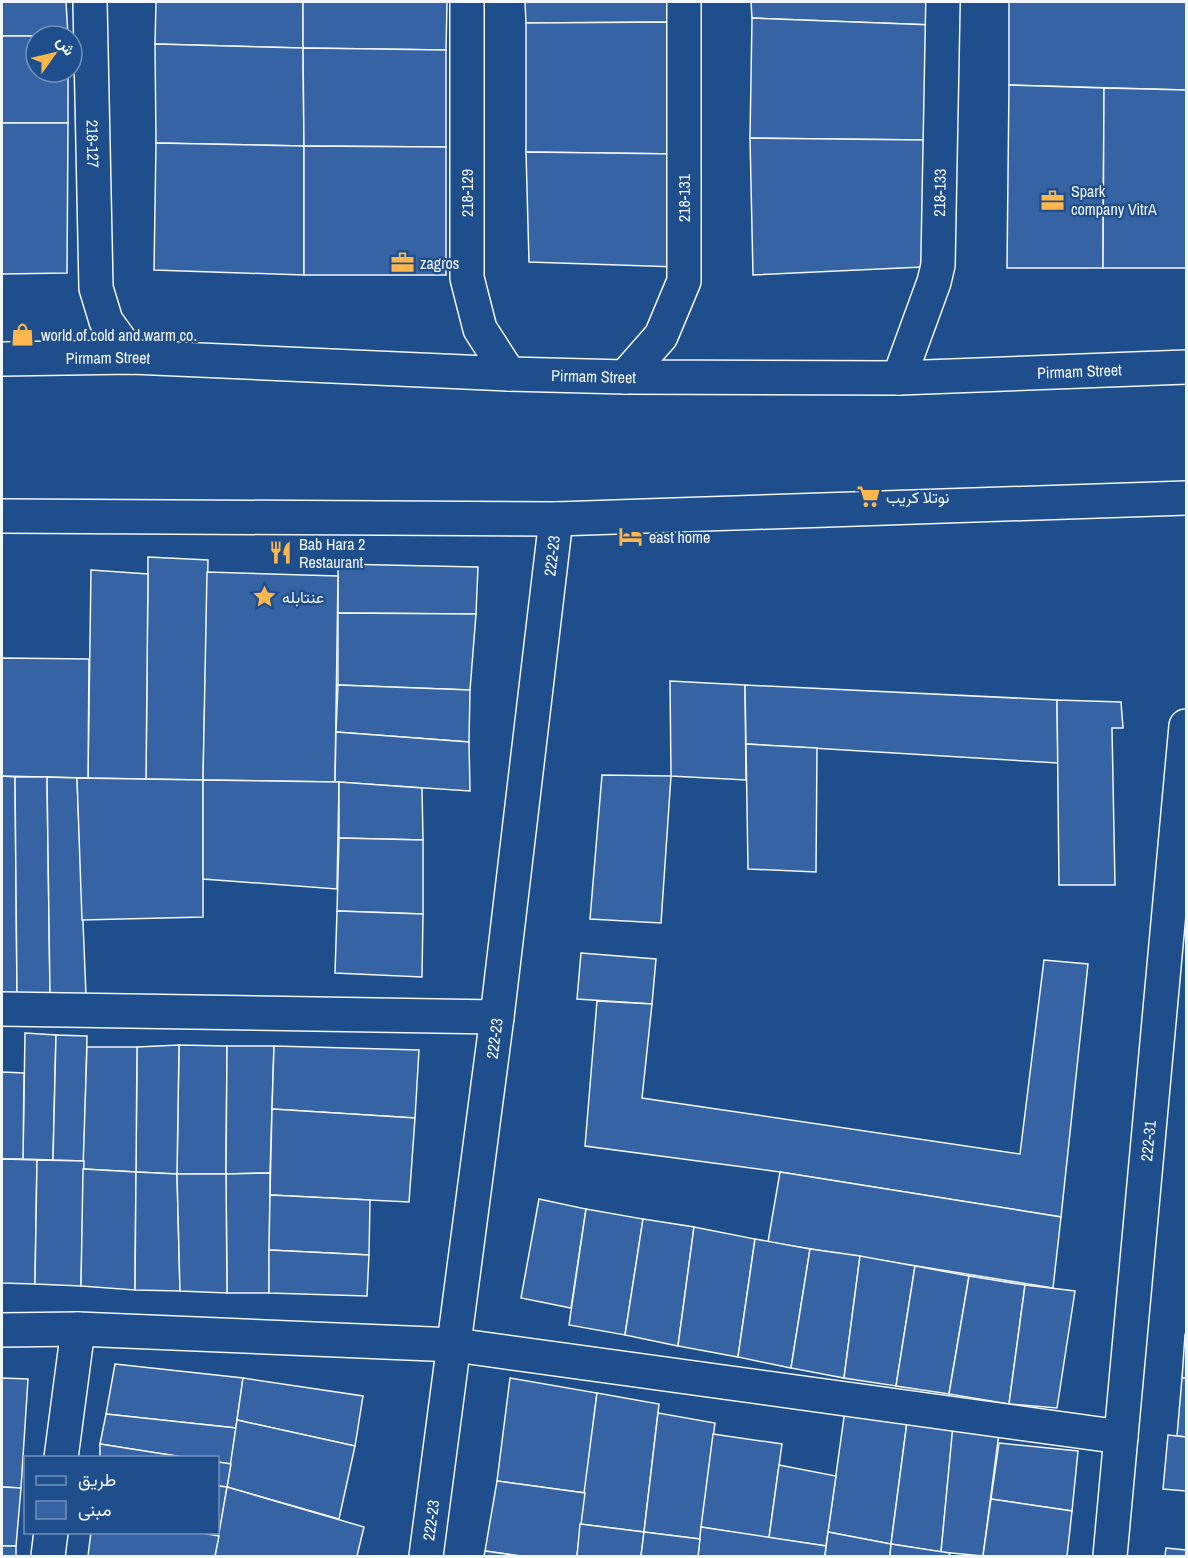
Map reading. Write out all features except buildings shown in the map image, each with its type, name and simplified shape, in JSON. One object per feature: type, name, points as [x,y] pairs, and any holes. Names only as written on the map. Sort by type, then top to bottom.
[{"type":"main road","name":"218-127","points":[[90,2],[96,288],[106,321],[132,357]]},
{"type":"main road","name":"218-129","points":[[466,2],[467,278],[480,329],[509,374]]},
{"type":"main road","name":"218-131","points":[[626,378],[661,336],[684,281],[684,2]]},
{"type":"main road","name":"218-133","points":[[899,378],[938,265],[943,2]]},
{"type":"main road","name":"Pirmam Street","points":[[2,359],[132,357],[626,378],[899,378],[1186,367]]},
{"type":"main road","points":[[2,516],[556,519],[1186,498]]},
{"type":"main road","name":"222-23","points":[[426,1557],[455,1345],[556,519]]},
{"type":"main road","name":"222-31","points":[[1110,1557],[1186,726]]},
{"type":"main road","points":[[2,1009],[496,1017]]},
{"type":"main road","points":[[2,1330],[78,1329],[455,1345],[1121,1437]]},
{"type":"main road","points":[[61,1456],[78,1329]]},
{"type":"main road","points":[[48,1557],[51,1534]]},
{"type":"place","name":"Spark company VitrA","points":[[1053,200]]},
{"type":"place","name":"zagros","points":[[402,263]]},
{"type":"place","name":"world of cold and warm co.","points":[[23,335]]},
{"type":"place","name":"نوتلا كريب","points":[[868,497]]},
{"type":"place","name":"east home","points":[[631,537]]},
{"type":"place","name":"Bab Hara 2 Restaurant","points":[[281,553]]},
{"type":"place","name":"عنتابله","points":[[264,597]]}]
